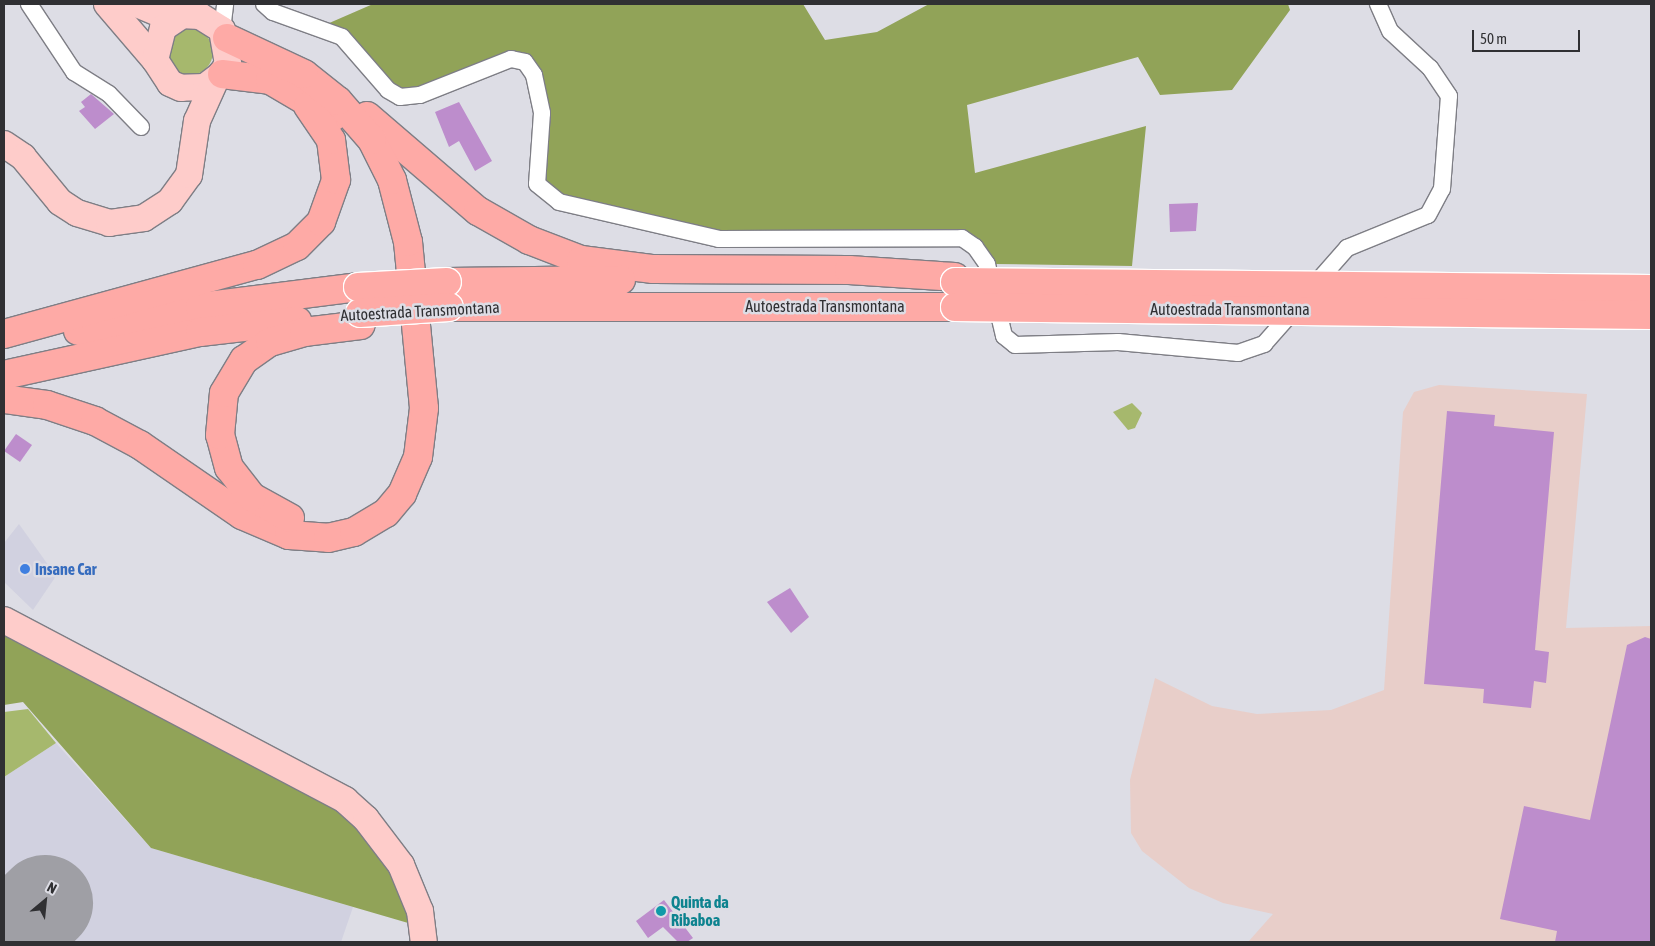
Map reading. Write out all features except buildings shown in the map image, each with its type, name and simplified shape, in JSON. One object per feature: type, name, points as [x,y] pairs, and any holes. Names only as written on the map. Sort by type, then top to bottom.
[{"type":"highway","points":[[4,399],[63,409],[111,429],[242,515],[289,535],[316,538],[354,532],[393,504],[414,468],[424,423],[405,225],[392,180],[372,140],[348,110],[297,82],[224,34]]},
{"type":"highway","points":[[219,78],[256,76],[337,90],[478,212],[529,240],[569,256],[646,268],[849,270],[955,289]]},
{"type":"highway","points":[[297,82],[343,127],[381,190],[397,257],[410,414],[402,459],[386,488],[367,505],[340,519],[323,521],[274,512],[245,490],[224,456],[219,418],[227,385],[250,355],[278,338],[360,308],[448,303]]},
{"type":"highway","points":[[4,334],[257,265],[289,251],[310,235],[332,197],[335,155],[318,118],[297,82]]},
{"type":"highway","name":"Autoestrada Transmontana","points":[[448,303],[816,306],[1011,282],[1651,290]]},
{"type":"highway","name":"Autoestrada Transmontana","points":[[4,348],[200,306],[360,308],[448,303],[955,289],[1651,315]]},
{"type":"highway","name":"Autoestrada Transmontana","points":[[4,375],[200,332],[360,308]]},
{"type":"main road","points":[[107,4],[155,60],[196,121]]},
{"type":"main road","points":[[4,144],[23,157],[69,209],[101,222],[127,222],[158,212],[181,188],[193,163],[196,121],[228,62],[224,34],[210,19],[192,11],[160,14],[137,4]]},
{"type":"main road","points":[[155,60],[160,33],[192,11]]},
{"type":"main road","points":[[170,83],[193,90],[219,78]]},
{"type":"main road","points":[[4,620],[345,800],[366,819],[402,865],[420,911],[424,942]]},
{"type":"street","points":[[28,4],[74,72],[109,94],[141,127]]},
{"type":"street","points":[[224,34],[225,4]]},
{"type":"street","points":[[264,4],[281,15],[342,36],[400,97],[425,93],[511,59],[525,62],[534,75],[542,113],[537,184],[559,202],[719,239],[883,241],[957,236],[976,247],[984,259],[1004,336],[1012,344],[1118,342],[1238,353],[1270,339],[1340,253],[1422,218],[1437,204],[1445,171],[1449,96],[1430,68],[1390,31],[1378,4]]},
{"type":"shaded area","points":[[1439,385],[1587,394],[1566,628],[1651,626],[1651,942],[1248,942],[1273,914],[1223,903],[1189,888],[1142,851],[1131,833],[1130,780],[1155,678],[1212,706],[1257,714],[1331,710],[1384,690],[1403,412],[1414,392]]},
{"type":"shaded area","points":[[19,524],[56,576],[33,610],[4,582],[4,543]]},
{"type":"shaded area","points":[[56,743],[151,848],[353,907],[341,942],[4,942],[4,777]]},
{"type":"green space","points":[[373,4],[803,4],[825,40],[877,32],[929,4],[1288,4],[1290,10],[1232,90],[1160,95],[1138,57],[967,105],[975,173],[1146,126],[1132,266],[995,264],[978,240],[960,229],[896,235],[731,235],[583,206],[544,187],[532,60],[416,92],[399,92],[327,24]]},
{"type":"green space","points":[[195,29],[207,35],[212,43],[212,61],[207,69],[199,74],[185,75],[173,69],[168,61],[167,47],[173,35],[181,30]]},
{"type":"green space","points":[[1132,403],[1142,413],[1135,428],[1128,430],[1113,412]]},
{"type":"green space","points":[[4,630],[308,785],[379,846],[415,925],[151,848],[23,702],[4,705]]},
{"type":"green space","points":[[28,709],[56,743],[4,777],[4,712]]},
{"type":"runway","points":[[5,942],[45,903]]},
{"type":"place","name":"Insane Car","points":[[25,569]]},
{"type":"place","name":"Quinta da Ribaboa","points":[[661,911]]}]
